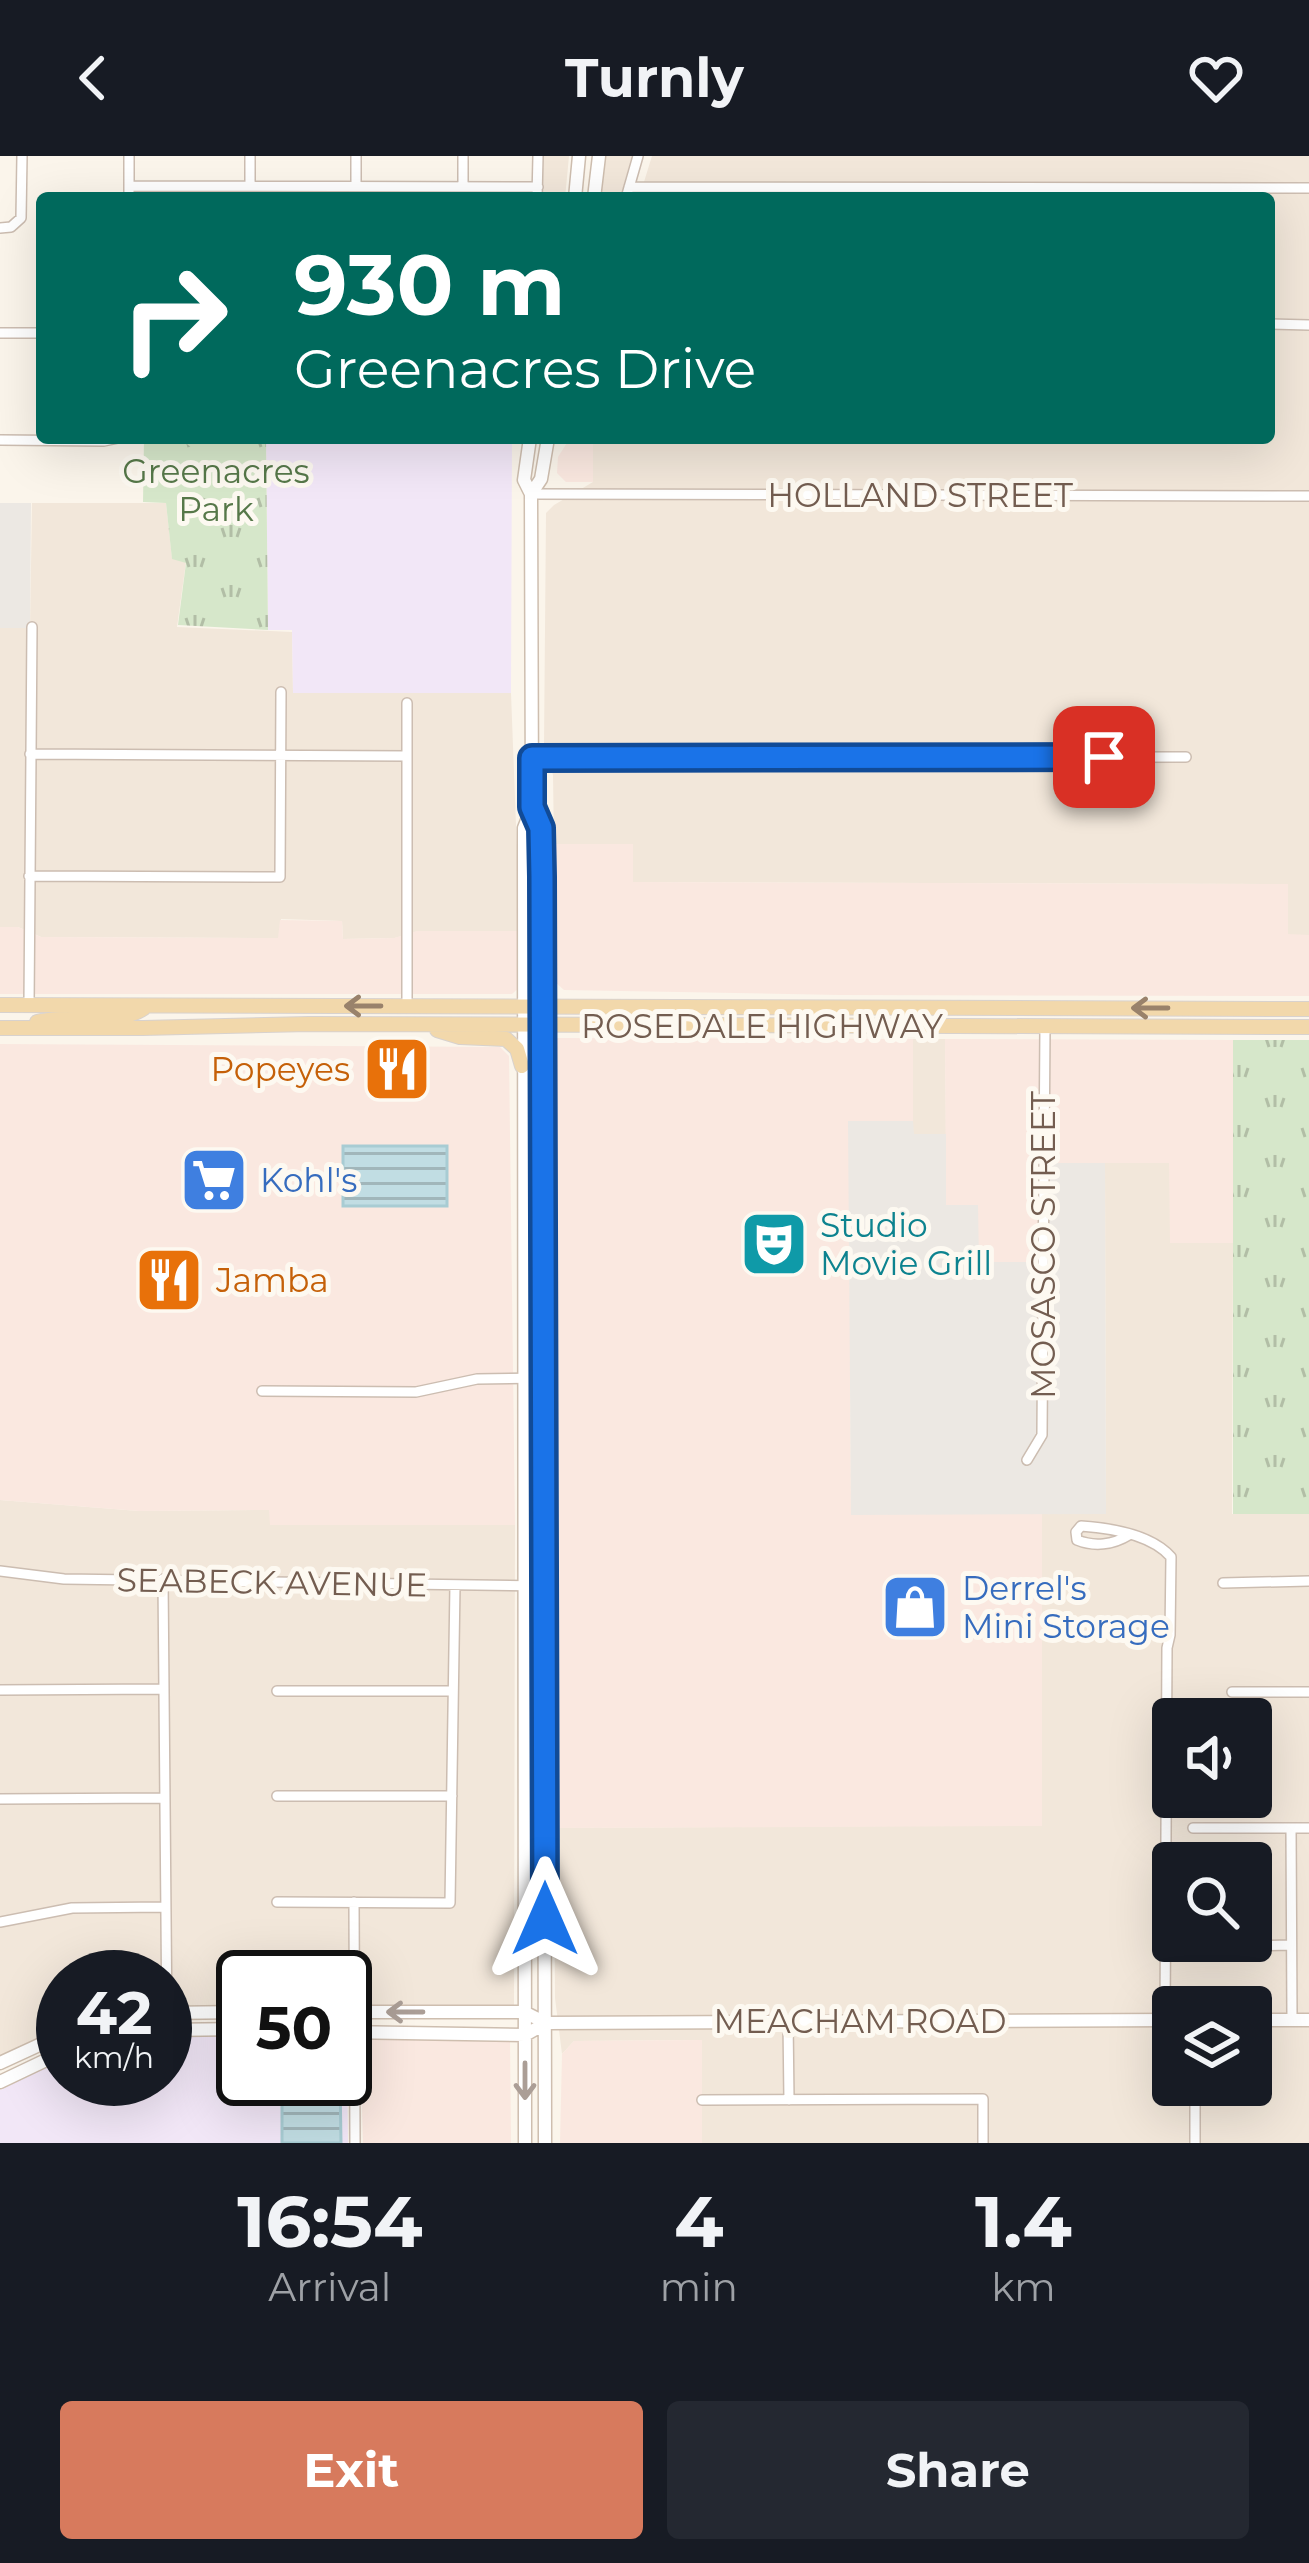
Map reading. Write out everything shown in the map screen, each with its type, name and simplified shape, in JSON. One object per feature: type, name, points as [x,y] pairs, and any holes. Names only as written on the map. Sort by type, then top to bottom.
[{"type":"main road","points":[[576,192],[579,156]]},
{"type":"main road","points":[[595,192],[599,156]]},
{"type":"main road","points":[[525,2143],[522,1008],[524,828],[532,807],[531,494],[524,480],[529,444]]},
{"type":"main road","points":[[531,494],[541,478],[547,444]]},
{"type":"main road","points":[[532,807],[541,828],[544,1008],[545,2143]]},
{"type":"main road","name":"ROSEDALE HIGHWAY","points":[[0,1005],[1309,1009]]},
{"type":"main road","points":[[21,1028],[42,1020],[126,1016],[147,1005]]},
{"type":"main road","points":[[763,1025],[841,1018],[850,1008]]},
{"type":"main road","points":[[853,1026],[867,1017],[972,1017],[1030,1008]]},
{"type":"main road","name":"ROSEDALE HIGHWAY","points":[[0,1028],[1204,1027],[1237,1019],[1309,1023]]},
{"type":"main road","points":[[408,1025],[460,1037],[506,1039],[517,1049],[522,1066]]},
{"type":"main road","points":[[524,1212],[534,1231],[534,1274],[544,1304]]},
{"type":"main road","points":[[526,1685],[535,1709],[537,1758],[544,1764]]},
{"type":"main road","points":[[526,1761],[534,1786],[537,1834],[544,1840]]},
{"type":"main road","name":"MEACHAM ROAD","points":[[372,2012],[524,2012],[546,2023],[1152,2020]]},
{"type":"main road","points":[[1272,2020],[1309,2020]]},
{"type":"main road","name":"MEACHAM ROAD","points":[[372,2032],[524,2035],[546,2023]]},
{"type":"main road","points":[[0,2063],[36,2046]]},
{"type":"main road","points":[[0,2082],[36,2065]]},
{"type":"street","points":[[0,228],[16,224],[22,211],[22,156]]},
{"type":"street","points":[[129,156],[129,192],[250,186],[463,187],[525,192]]},
{"type":"street","points":[[250,156],[250,186]]},
{"type":"street","points":[[356,156],[356,186]]},
{"type":"street","points":[[463,156],[463,187]]},
{"type":"street","points":[[537,192],[538,156]]},
{"type":"street","points":[[628,192],[638,156]]},
{"type":"street","points":[[764,192],[1309,188]]},
{"type":"street","points":[[1275,324],[1309,325]]},
{"type":"street","points":[[0,333],[36,333]]},
{"type":"street","points":[[0,440],[36,440]]},
{"type":"street","name":"HOLLAND STREET","points":[[531,494],[1309,496]]},
{"type":"street","points":[[29,1005],[32,628]]},
{"type":"street","points":[[29,876],[280,877],[281,692]]},
{"type":"street","points":[[407,703],[407,1007]]},
{"type":"street","points":[[30,754],[406,756]]},
{"type":"street","points":[[532,758],[1186,757]]},
{"type":"street","name":"MOSASCO STREET","points":[[1027,1460],[1042,1436],[1045,1027]]},
{"type":"street","points":[[262,1391],[416,1392],[477,1378],[543,1378]]},
{"type":"street","points":[[1129,1535],[1106,1544],[1084,1543],[1077,1540],[1076,1532],[1081,1526],[1129,1535],[1165,1549],[1171,1557],[1169,1986]]},
{"type":"street","name":"SEABECK AVENUE","points":[[0,1571],[64,1579],[544,1586]]},
{"type":"street","points":[[164,1579],[164,1950]]},
{"type":"street","points":[[1223,1582],[1309,1581]]},
{"type":"street","points":[[277,1902],[450,1903],[454,1585]]},
{"type":"street","points":[[0,1690],[164,1689]]},
{"type":"street","points":[[277,1691],[453,1691]]},
{"type":"street","points":[[1232,1692],[1309,1692]]},
{"type":"street","points":[[277,1796],[452,1796]]},
{"type":"street","points":[[0,1799],[164,1798]]},
{"type":"street","points":[[1192,1828],[1309,1828]]},
{"type":"street","points":[[1291,1828],[1292,2020]]},
{"type":"street","points":[[353,1950],[354,1902]]},
{"type":"street","points":[[0,1922],[72,1909],[164,1907]]},
{"type":"street","points":[[1272,1946],[1292,1946]]},
{"type":"street","points":[[788,2021],[789,2100]]},
{"type":"street","points":[[702,2100],[983,2099],[983,2143]]},
{"type":"street","points":[[353,2106],[355,2143]]},
{"type":"street","points":[[1195,2106],[1195,2143]]},
{"type":"shaded area","points":[[543,156],[569,156],[566,192],[543,192]]},
{"type":"shaded area","points":[[606,156],[632,156],[622,192],[602,192]]},
{"type":"shaded area","points":[[652,156],[1309,156],[1309,935],[1288,935],[1287,884],[633,882],[632,844],[554,844],[553,775],[544,745],[546,513],[593,482],[593,444],[1275,444],[1275,192],[641,192]]},
{"type":"shaded area","points":[[266,444],[512,444],[511,693],[293,693],[292,630],[268,630]]},
{"type":"shaded area","points":[[566,444],[593,444],[593,482],[566,482],[557,473],[558,457]]},
{"type":"shaded area","points":[[0,503],[31,503],[30,628],[0,628]]},
{"type":"shaded area","points":[[32,503],[166,503],[172,558],[186,562],[177,627],[292,632],[293,693],[511,693],[520,931],[418,931],[395,938],[343,939],[342,921],[281,919],[279,938],[41,937],[18,927],[0,927],[0,628],[30,628]]},
{"type":"shaded area","points":[[554,844],[633,844],[633,882],[1288,884],[1288,934],[1309,935],[1309,996],[564,990],[555,982]]},
{"type":"shaded area","points":[[280,920],[342,921],[343,939],[394,938],[417,931],[520,931],[521,986],[512,994],[0,994],[0,927],[18,927],[41,937],[278,938]]},
{"type":"shaded area","points":[[556,1038],[913,1039],[913,1121],[849,1121],[851,1514],[1042,1514],[1042,1826],[554,1828]]},
{"type":"shaded area","points":[[913,1039],[945,1039],[946,1134],[913,1134]]},
{"type":"shaded area","points":[[945,1039],[1233,1040],[1233,1243],[1170,1243],[1169,1163],[1043,1163],[1042,1262],[978,1262],[978,1207],[946,1206]]},
{"type":"shaded area","points":[[0,1044],[500,1047],[509,1056],[515,1525],[270,1525],[269,1510],[139,1511],[0,1500]]},
{"type":"shaded area","points":[[848,1121],[913,1121],[914,1134],[946,1134],[946,1205],[978,1205],[979,1262],[1042,1262],[1042,1163],[1105,1163],[1106,1514],[851,1515]]},
{"type":"shaded area","points":[[1105,1163],[1170,1163],[1170,1242],[1233,1243],[1232,1514],[1309,1514],[1309,2143],[702,2143],[701,2040],[574,2041],[562,2054],[555,1998],[554,1828],[1040,1825],[1042,1514],[1106,1513]]},
{"type":"shaded area","points":[[0,1500],[139,1511],[270,1510],[271,1525],[515,1525],[514,2010],[372,2012],[372,1950],[216,1950],[216,2008],[192,2008],[192,1950],[36,1950],[36,2047],[0,2059]]},
{"type":"shaded area","points":[[192,2035],[216,2035],[216,2106],[348,2106],[348,2143],[0,2143],[0,2090],[36,2072],[36,2106],[192,2106]]},
{"type":"shaded area","points":[[372,2039],[510,2039],[511,2143],[363,2143],[362,2106],[372,2106]]},
{"type":"shaded area","points":[[702,2040],[702,2143],[560,2143],[562,2054],[574,2041]]},
{"type":"green space","points":[[513,187],[513,192],[210,192]]},
{"type":"green space","name":"Greenacres Park","points":[[144,444],[266,444],[268,630],[178,625],[186,563],[172,559],[166,503],[143,502]]},
{"type":"green space","points":[[187,444],[257,444],[253,467],[233,468]]},
{"type":"green space","points":[[1233,1040],[1309,1040],[1309,1514],[1233,1514]]},
{"type":"water","points":[[343,1146],[447,1146],[447,1206],[343,1206]]},
{"type":"water","points":[[282,2106],[340,2106],[341,2143],[282,2143]]},
{"type":"place","name":"Popeyes","points":[[397,1069]]},
{"type":"place","name":"Kohl's","points":[[214,1180]]},
{"type":"place","name":"Studio Movie Grill","points":[[774,1244]]},
{"type":"place","name":"Jamba","points":[[169,1280]]},
{"type":"place","name":"Derrel's Mini Storage","points":[[915,1607]]},
{"type":"route","points":[[545,1919],[542,877],[541,828],[532,807],[532,758],[1104,757]]}]
